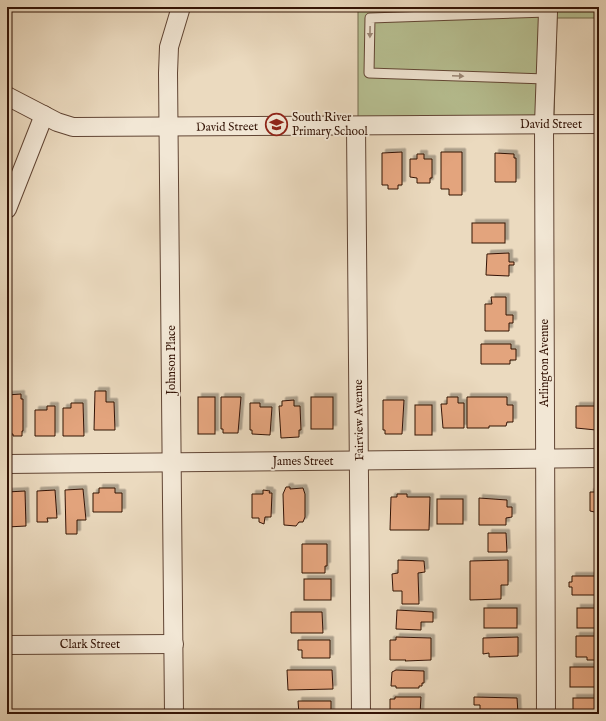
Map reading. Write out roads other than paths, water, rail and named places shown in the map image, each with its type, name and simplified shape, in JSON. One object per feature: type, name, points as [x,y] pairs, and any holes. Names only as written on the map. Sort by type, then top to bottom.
[{"type":"street","name":"Johnson Place","points":[[174,714],[169,47],[181,7]]},
{"type":"street","name":"Arlington Avenue","points":[[546,714],[544,124],[548,12]]},
{"type":"street","name":"David Street","points":[[7,96],[44,115],[73,127],[170,128],[599,124]]},
{"type":"street","points":[[7,209],[44,115]]},
{"type":"street","name":"Fairview Avenue","points":[[356,126],[360,714]]},
{"type":"street","name":"James Street","points":[[7,464],[599,458]]},
{"type":"street","name":"Clark Street","points":[[7,645],[174,644]]},
{"type":"lane","points":[[546,79],[369,73],[370,18],[548,12]]},
{"type":"place","name":"South River Primary School","points":[[277,124]]}]
